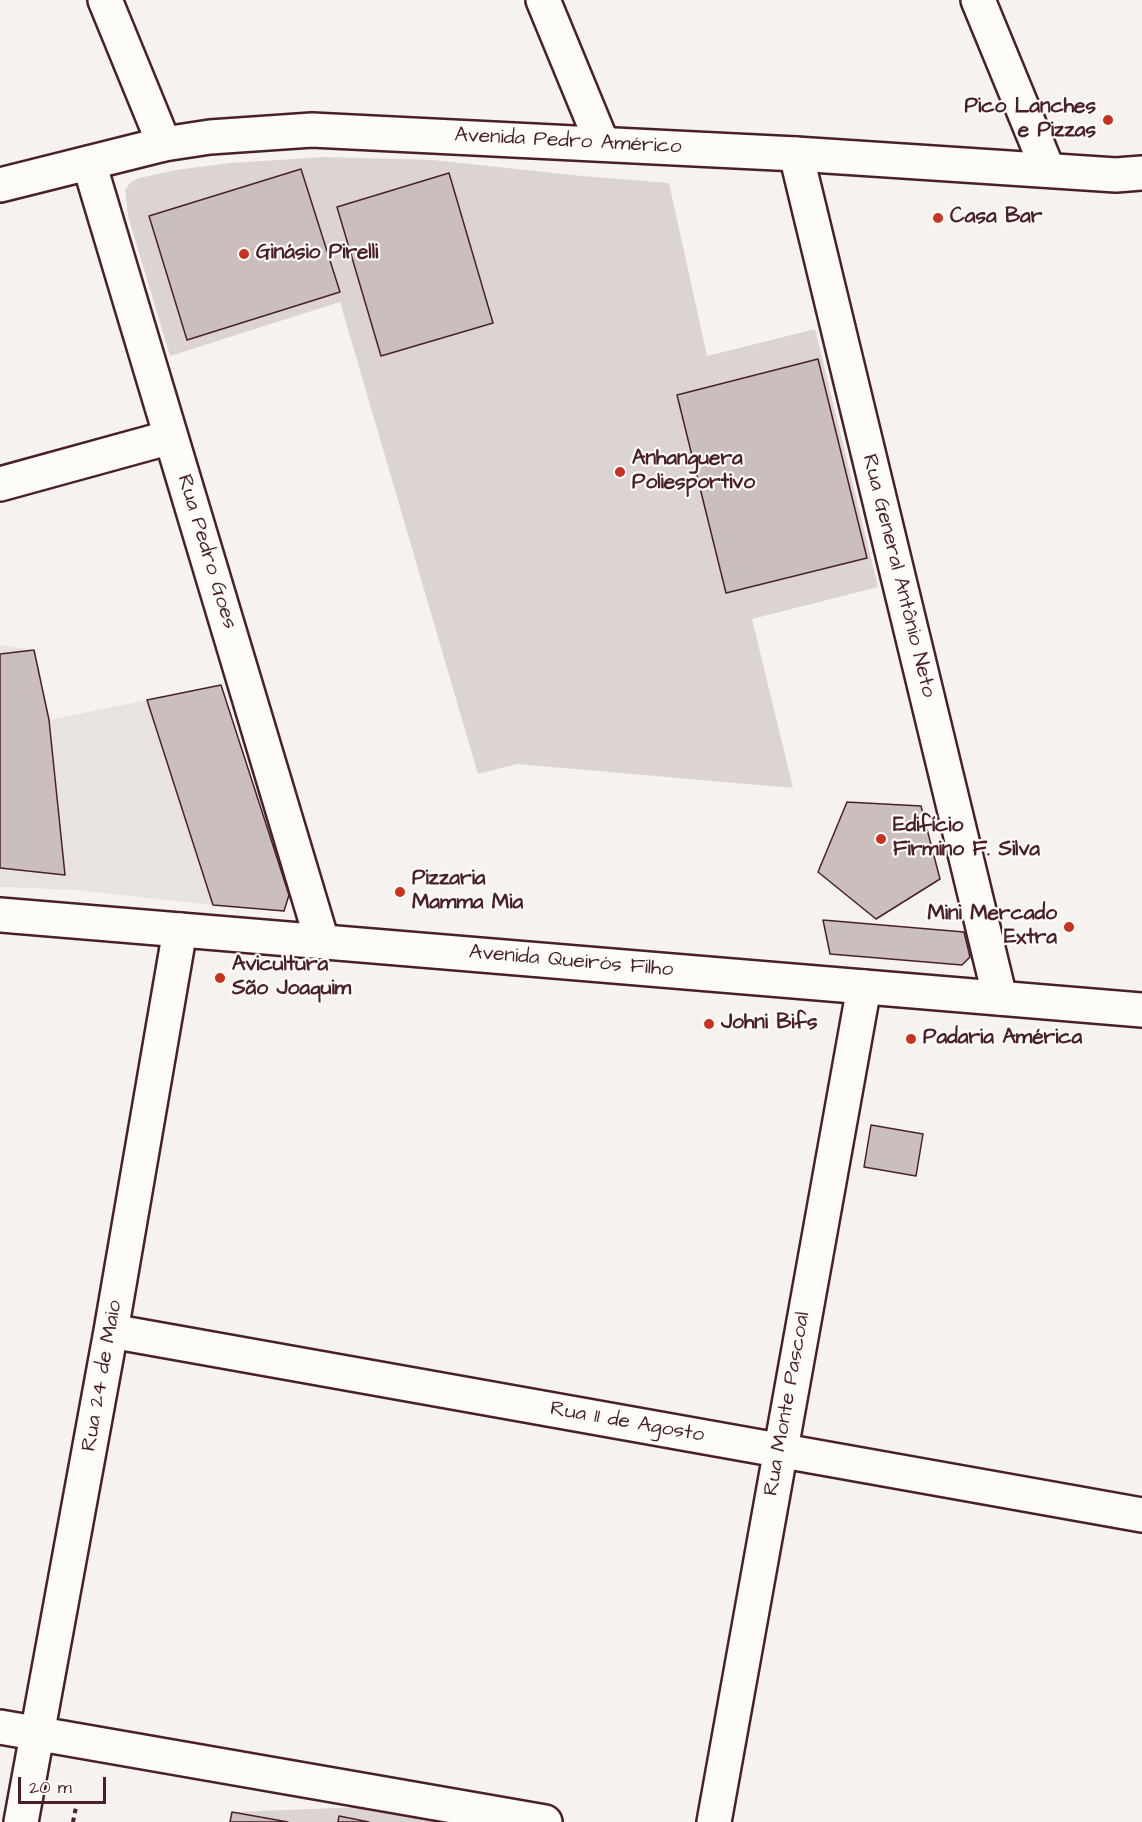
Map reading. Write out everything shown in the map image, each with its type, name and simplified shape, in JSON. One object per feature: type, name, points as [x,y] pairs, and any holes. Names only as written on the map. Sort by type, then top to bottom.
[{"type":"street","points":[[105,0],[164,144]]},
{"type":"street","points":[[543,0],[602,143]]},
{"type":"street","points":[[978,0],[1048,170]]},
{"type":"street","name":"Avenida Pedro Américo","points":[[0,185],[164,144],[210,137],[312,130],[542,143],[602,143],[1116,175],[1142,173]]},
{"type":"street","name":"Rua General Antônio Neto","points":[[796,154],[1000,998]]},
{"type":"street","name":"Rua Pedro Goes","points":[[89,164],[322,941]]},
{"type":"street","points":[[0,484],[171,437]]},
{"type":"street","name":"Avenida Queirós Filho","points":[[0,915],[1142,1010]]},
{"type":"street","name":"Rua 24 de Maio","points":[[21,1822],[111,1331],[180,930]]},
{"type":"street","name":"Rua Monte Pascoal","points":[[714,1822],[864,987]]},
{"type":"street","name":"Rua 11 de Agosto","points":[[111,1331],[1142,1515]]},
{"type":"street","points":[[0,1727],[545,1822]]},
{"type":"path","points":[[73,1822],[76,1808]]},
{"type":"shaded area","name":"Anhanguera Poliesportivo","points":[[325,157],[433,160],[669,183],[707,356],[815,329],[878,587],[752,619],[793,788],[517,764],[478,774],[340,302],[170,356],[128,216],[125,190],[130,183],[139,178],[176,170],[230,163]]},
{"type":"shaded area","points":[[0,645],[34,650],[50,720],[147,700],[213,905],[76,890],[0,887]]},
{"type":"shaded area","points":[[364,1807],[445,1822],[230,1822],[232,1812]]},
{"type":"building","name":"Ginásio Pirelli","points":[[301,169],[340,292],[187,340],[149,216]]},
{"type":"building","points":[[449,173],[493,323],[381,356],[337,207]]},
{"type":"building","points":[[818,359],[867,558],[726,593],[677,395]]},
{"type":"building","points":[[34,650],[49,720],[65,875],[0,868],[0,654]]},
{"type":"building","points":[[221,685],[289,895],[284,911],[213,905],[147,700]]},
{"type":"building","name":"Edifício Firmino F. Silva","points":[[847,802],[921,806],[940,879],[876,919],[818,872]]},
{"type":"building","points":[[823,920],[964,932],[970,957],[962,965],[830,954]]},
{"type":"building","points":[[871,1125],[923,1134],[916,1176],[864,1167]]},
{"type":"building","points":[[232,1812],[288,1822],[230,1822]]},
{"type":"building","points":[[339,1816],[369,1822],[338,1822]]},
{"type":"place","name":"Pico Lanches e Pizzas","points":[[1108,120]]},
{"type":"place","name":"Casa Bar","points":[[938,218]]},
{"type":"place","name":"Ginásio Pirelli","points":[[244,254]]},
{"type":"place","name":"Anhanguera Poliesportivo","points":[[620,472]]},
{"type":"place","name":"Edifício Firmino F. Silva","points":[[881,839]]},
{"type":"place","name":"Pizzaria Mamma Mia","points":[[400,892]]},
{"type":"place","name":"Mini Mercado Extra","points":[[1069,927]]},
{"type":"place","name":"Avicultura São Joaquim","points":[[220,978]]},
{"type":"place","name":"Johni Bifs","points":[[709,1024]]},
{"type":"place","name":"Padaria América","points":[[911,1039]]}]
